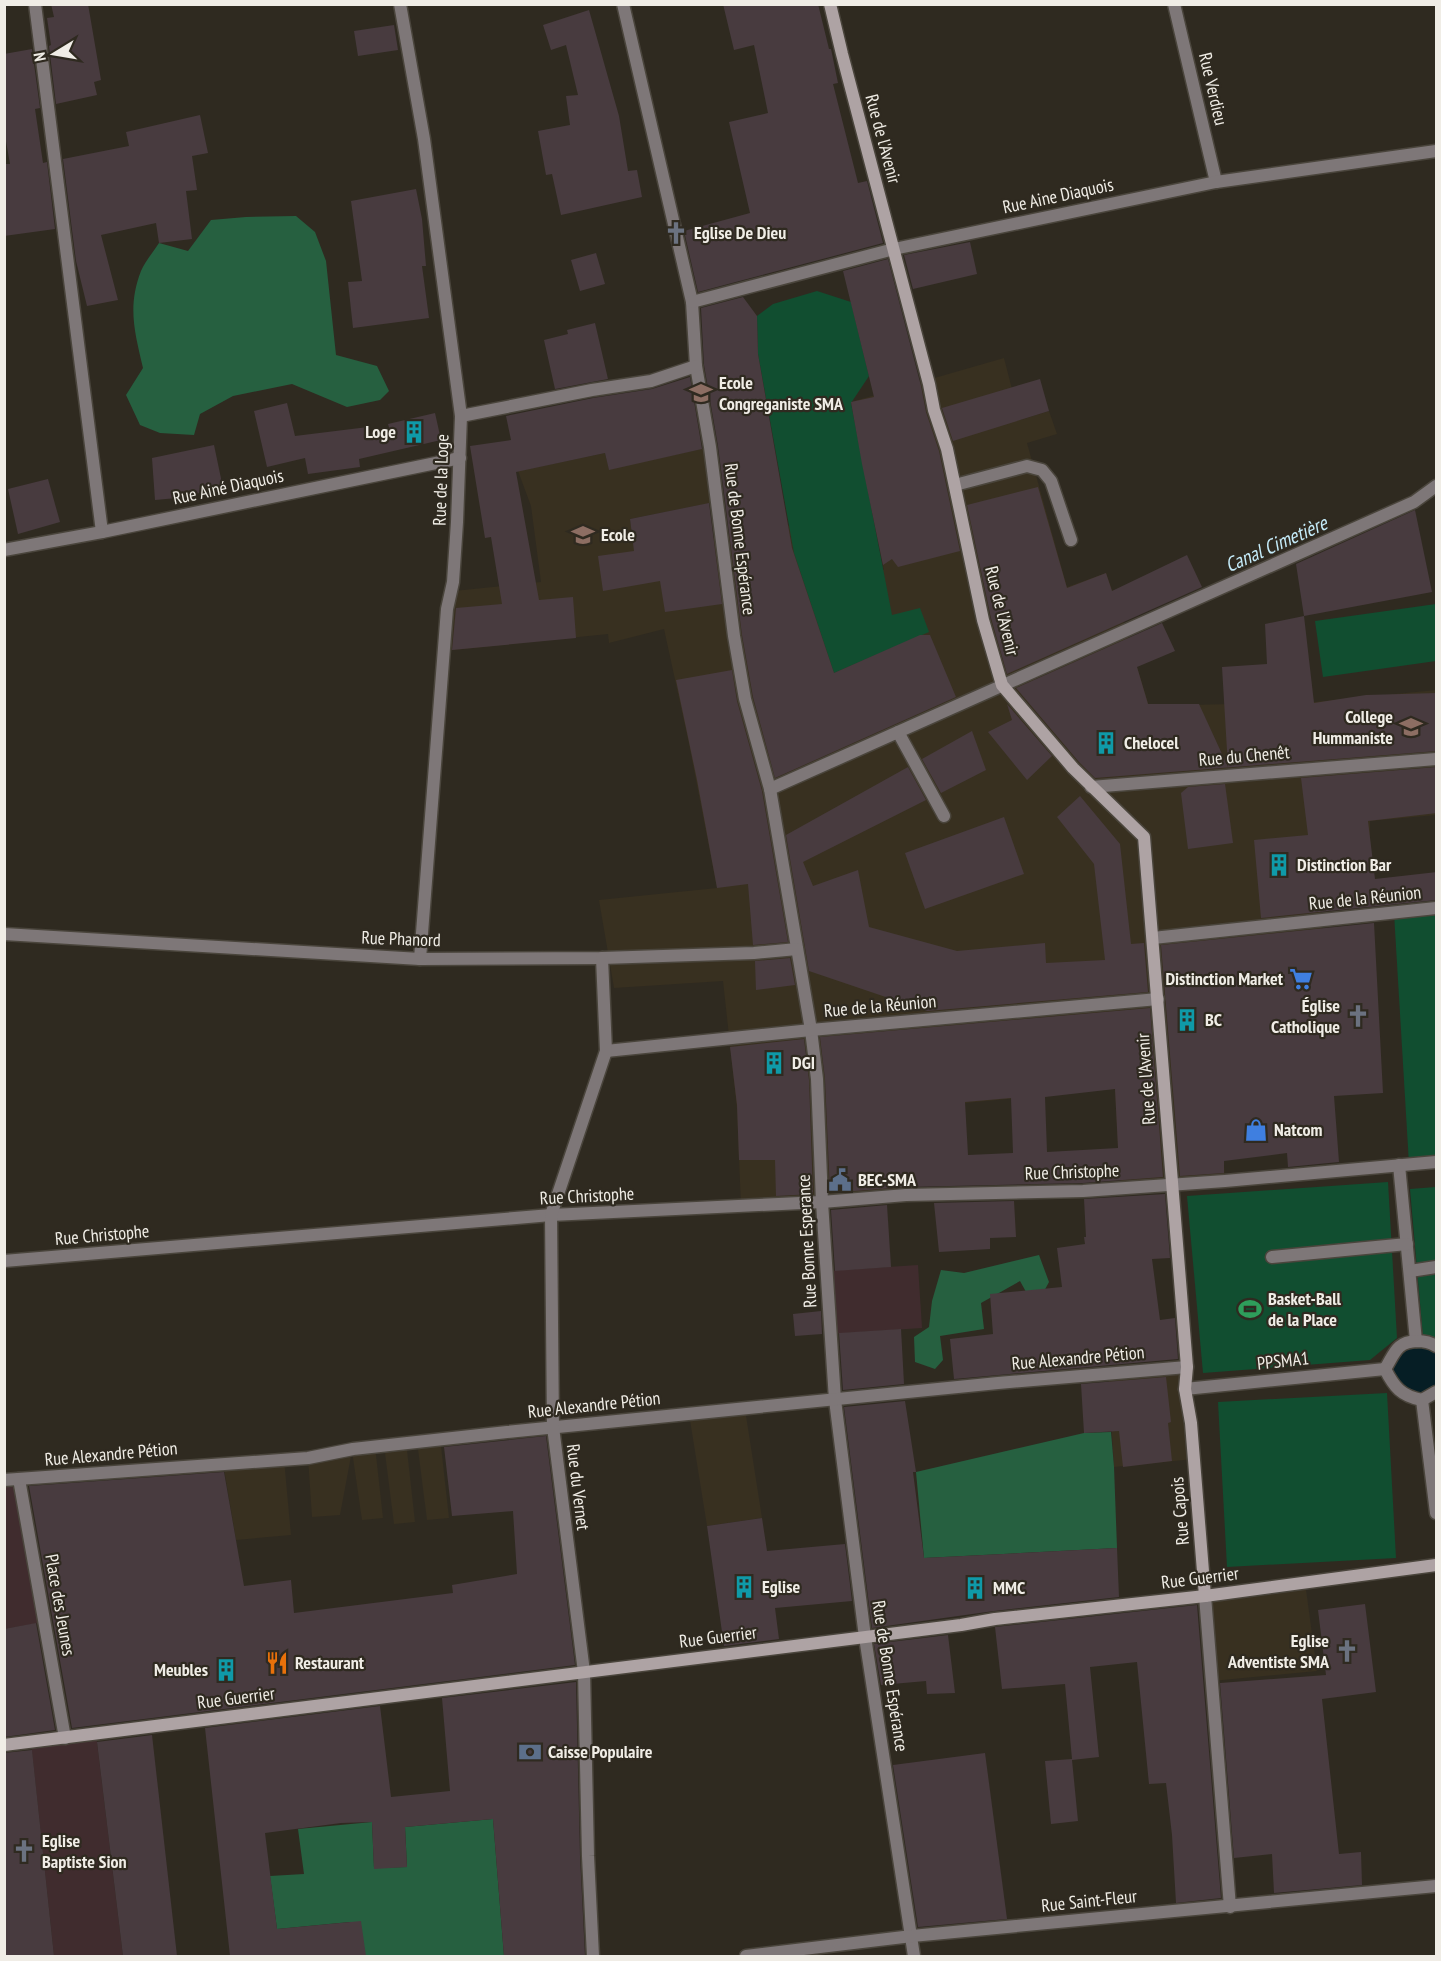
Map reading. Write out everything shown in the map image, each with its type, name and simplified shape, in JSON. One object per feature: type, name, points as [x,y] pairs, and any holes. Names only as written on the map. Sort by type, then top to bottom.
[{"type":"main road","name":"Rue de l'Avenir","points":[[830,4],[955,485],[983,620],[1002,685],[1091,787],[1144,837],[1172,1185]]},
{"type":"main road","name":"Rue Capois","points":[[1172,1185],[1187,1367],[1185,1389],[1191,1423],[1205,1596]]},
{"type":"main road","name":"Rue Guerrier","points":[[4,1745],[995,1619],[1205,1596],[1437,1565]]},
{"type":"street","points":[[35,4],[102,532]]},
{"type":"street","name":"Rue de la Loge","points":[[400,4],[424,139],[461,416],[458,522],[453,582],[447,609],[420,959]]},
{"type":"street","name":"Rue de Bonne Espérance","points":[[623,4],[692,302],[696,366],[710,447],[734,636],[745,699],[770,789],[818,1079]]},
{"type":"street","name":"Rue Verdieu","points":[[1174,4],[1216,182]]},
{"type":"street","name":"Rue Aine Diaquois","points":[[692,302],[894,249],[1216,182],[1437,151]]},
{"type":"street","points":[[461,416],[651,381],[696,366]]},
{"type":"street","name":"Rue Ainé Diaquois","points":[[4,550],[460,458]]},
{"type":"street","points":[[955,485],[1027,466],[1042,470],[1051,481],[1071,540]]},
{"type":"street","points":[[770,789],[1414,502],[1437,486]]},
{"type":"street","points":[[898,732],[944,816]]},
{"type":"street","name":"Rue du Chenêt","points":[[1091,787],[1437,759]]},
{"type":"street","name":"Rue de la Réunion","points":[[1153,938],[1437,908]]},
{"type":"street","name":"Rue Phanord","points":[[4,934],[420,959],[602,958],[754,954],[797,950]]},
{"type":"street","name":"Rue du Vernet","points":[[593,1956],[588,1856],[584,1672],[553,1427],[551,1215],[606,1052],[602,958]]},
{"type":"street","name":"Rue de la Réunion","points":[[606,1052],[811,1030],[1158,999]]},
{"type":"street","name":"Rue Bonne Esperance","points":[[818,1079],[822,1202],[835,1400]]},
{"type":"street","name":"Rue Christophe","points":[[4,1261],[551,1215],[822,1202],[906,1195],[1083,1191],[1437,1162]]},
{"type":"street","points":[[1399,1165],[1416,1341]]},
{"type":"street","points":[[1272,1257],[1407,1244]]},
{"type":"street","points":[[1410,1271],[1437,1267]]},
{"type":"street","points":[[1437,1346],[1426,1341],[1408,1341],[1394,1352],[1385,1369],[1396,1388],[1404,1395],[1422,1400],[1437,1392]]},
{"type":"street","name":"Rue Alexandre Pétion","points":[[4,1480],[308,1458],[353,1449],[553,1427],[998,1383],[1187,1367]]},
{"type":"street","name":"PPSMA1","points":[[1185,1389],[1385,1369]]},
{"type":"street","name":"Rue de Bonne Espérance","points":[[835,1400],[865,1637],[914,1956]]},
{"type":"street","points":[[1422,1400],[1435,1479],[1437,1513]]},
{"type":"street","name":"Place des Jeunes","points":[[19,1479],[65,1738]]},
{"type":"street","name":"Rue Capois","points":[[1205,1596],[1230,1907]]},
{"type":"street","name":"Rue Saint-Fleur","points":[[746,1956],[912,1936],[1437,1886]]},
{"type":"shaded area","points":[[1004,358],[1020,420],[1049,411],[1057,434],[1027,443],[1067,587],[1106,573],[1149,706],[1314,702],[1436,690],[1436,815],[1370,821],[1370,840],[1315,845],[1324,957],[1212,967],[1225,1181],[1122,1188],[1115,1089],[965,1103],[903,1106],[906,1195],[741,1206],[737,1109],[723,981],[614,988],[599,900],[717,888],[664,629],[609,643],[608,634],[444,651],[454,591],[541,582],[531,506],[518,471],[605,453],[609,469],[710,447],[716,502],[630,519],[635,551],[788,525],[884,570],[851,402]]},
{"type":"shaded area","points":[[918,1265],[922,1328],[831,1334],[827,1271]]},
{"type":"shaded area","points":[[1187,1367],[1194,1459],[1114,1467],[1108,1374]]},
{"type":"shaded area","points":[[745,1409],[762,1518],[707,1526],[689,1414]]},
{"type":"shaded area","points":[[375,1446],[383,1518],[362,1520],[352,1451],[340,1515],[312,1517],[308,1458]]},
{"type":"shaded area","points":[[441,1446],[449,1518],[427,1520],[418,1449]]},
{"type":"shaded area","points":[[407,1450],[415,1522],[394,1524],[385,1453]]},
{"type":"shaded area","points":[[284,1459],[291,1535],[236,1540],[223,1463]]},
{"type":"shaded area","points":[[19,1479],[44,1622],[5,1629],[5,1481]]},
{"type":"shaded area","points":[[1305,1582],[1317,1671],[1212,1681],[1205,1596]]},
{"type":"shaded area","points":[[96,1734],[123,1956],[54,1956],[31,1742]]},
{"type":"green space","points":[[296,216],[315,232],[326,261],[336,355],[377,366],[389,391],[380,400],[347,407],[292,384],[233,396],[200,414],[194,435],[160,433],[140,425],[126,395],[143,368],[134,320],[134,296],[141,271],[159,243],[188,251],[211,220]]},
{"type":"green space","points":[[817,291],[851,302],[869,376],[851,403],[892,615],[920,608],[929,632],[834,673],[794,553],[758,354],[757,316],[773,304]]},
{"type":"green space","points":[[1436,604],[1436,661],[1323,677],[1315,621]]},
{"type":"green space","points":[[1436,908],[1436,1162],[1409,1164],[1394,913]]},
{"type":"green space","points":[[1388,1182],[1397,1338],[1370,1360],[1203,1373],[1187,1196]]},
{"type":"green space","points":[[1436,1187],[1436,1340],[1423,1337],[1410,1189]]},
{"type":"green space","points":[[1039,1255],[1049,1282],[1035,1308],[1020,1281],[981,1303],[984,1329],[940,1336],[943,1360],[935,1369],[915,1362],[914,1337],[929,1327],[932,1301],[941,1270],[964,1273]]},
{"type":"green space","points":[[1387,1393],[1396,1558],[1227,1567],[1218,1402]]},
{"type":"green space","points":[[1111,1432],[1117,1548],[924,1558],[916,1472],[1084,1433]]},
{"type":"green space","points":[[493,1819],[504,1956],[353,1956],[350,1922],[277,1929],[270,1876],[304,1874],[298,1829],[372,1822],[374,1868],[407,1867],[405,1827]]},
{"type":"water","points":[[1416,1341],[1436,1350],[1436,1394],[1399,1395],[1390,1362]]},
{"type":"building","points":[[51,4],[88,4],[101,80],[94,82],[97,95],[56,104],[47,18],[54,17]]},
{"type":"building","points":[[723,4],[818,4],[829,49],[831,49],[838,83],[833,84],[858,183],[867,181],[883,243],[698,292],[684,231],[750,213],[729,122],[768,113],[754,45],[734,50]]},
{"type":"building","points":[[589,10],[619,116],[628,171],[637,170],[642,197],[561,215],[552,174],[546,175],[538,131],[570,125],[566,96],[578,95],[566,45],[551,50],[543,25]]},
{"type":"building","points":[[394,25],[398,50],[358,56],[354,31]]},
{"type":"building","points":[[32,49],[40,108],[35,109],[43,163],[47,162],[55,229],[4,236],[4,164],[10,164],[4,130],[4,54]]},
{"type":"building","points":[[200,115],[208,153],[192,156],[197,190],[186,191],[192,239],[159,243],[156,223],[101,235],[118,300],[87,306],[76,261],[63,159],[129,146],[126,132]]},
{"type":"building","points":[[416,189],[422,219],[426,266],[422,266],[429,318],[353,328],[348,282],[362,281],[351,201]]},
{"type":"building","points":[[970,242],[977,274],[913,289],[904,255]]},
{"type":"building","points":[[596,253],[605,284],[580,291],[571,260]]},
{"type":"building","points":[[888,259],[926,412],[939,451],[960,551],[898,567],[892,559],[883,565],[862,464],[851,402],[874,397],[843,271]]},
{"type":"building","points":[[743,297],[757,316],[758,354],[792,548],[834,673],[920,635],[930,635],[956,697],[775,778],[753,697],[742,635],[718,446],[704,365],[701,308]]},
{"type":"building","points":[[595,323],[608,379],[555,389],[544,340],[568,334],[567,330]]},
{"type":"building","points":[[690,377],[702,449],[609,470],[605,453],[516,472],[539,600],[573,597],[576,638],[452,650],[456,608],[502,604],[491,537],[485,538],[470,446],[511,440],[506,416],[593,398],[652,389]]},
{"type":"building","points":[[1040,379],[1049,411],[953,441],[942,408]]},
{"type":"building","points":[[287,403],[295,436],[368,427],[369,434],[390,431],[388,424],[435,413],[441,440],[359,459],[360,467],[308,474],[305,458],[267,467],[254,411]]},
{"type":"building","points":[[214,445],[223,488],[177,498],[155,500],[152,458]]},
{"type":"building","points":[[48,479],[60,522],[18,534],[8,489]]},
{"type":"building","points":[[1038,487],[1067,588],[1106,573],[1112,591],[1187,555],[1202,587],[1007,674],[991,618],[967,505]]},
{"type":"building","points":[[709,503],[722,604],[665,612],[660,581],[603,591],[598,556],[634,551],[630,519]]},
{"type":"building","points":[[1415,510],[1432,592],[1304,616],[1296,564]]},
{"type":"building","points":[[1304,616],[1314,703],[1366,695],[1437,693],[1437,751],[1095,778],[1016,688],[1162,623],[1175,651],[1137,667],[1148,704],[1199,704],[1228,767],[1222,667],[1267,664],[1265,624]]},
{"type":"building","points":[[732,670],[737,701],[762,791],[788,942],[753,945],[748,884],[717,888],[676,680]]},
{"type":"building","points":[[1007,704],[1052,756],[1027,780],[988,732],[1012,720]]},
{"type":"building","points":[[972,731],[986,770],[941,793],[922,759]]},
{"type":"building","points":[[908,767],[926,800],[803,862],[813,886],[858,870],[869,927],[957,951],[1045,943],[1046,963],[1105,960],[1094,864],[1057,817],[1080,796],[1120,844],[1131,944],[1144,943],[1148,992],[927,1011],[809,971],[786,835]]},
{"type":"building","points":[[1437,767],[1437,813],[1368,821],[1375,879],[1437,872],[1437,900],[1261,918],[1254,840],[1308,835],[1301,778]]},
{"type":"building","points":[[1225,784],[1233,843],[1188,849],[1181,793],[1188,787]]},
{"type":"building","points":[[1004,817],[1024,874],[925,909],[905,853]]},
{"type":"building","points":[[1374,923],[1383,1093],[1334,1096],[1339,1162],[1288,1167],[1287,1153],[1224,1161],[1224,1173],[1180,1176],[1161,945]]},
{"type":"building","points":[[790,958],[795,985],[756,990],[755,961]]},
{"type":"building","points":[[1150,1008],[1163,1177],[1083,1183],[905,1187],[830,1193],[825,1079],[820,1037]],"holes":[[[1115,1089],[1118,1148],[1047,1152],[1045,1097]],[[1011,1098],[1013,1153],[968,1155],[965,1102]]]},
{"type":"building","points":[[804,1039],[809,1080],[813,1194],[776,1196],[775,1160],[739,1160],[737,1105],[730,1047]]},
{"type":"building","points":[[1165,1194],[1170,1258],[1152,1259],[1160,1320],[1175,1318],[1178,1359],[954,1379],[950,1339],[993,1334],[990,1294],[1062,1287],[1057,1248],[1085,1244],[1084,1199]]},
{"type":"building","points":[[1014,1201],[1016,1237],[990,1238],[990,1249],[939,1252],[934,1203]]},
{"type":"building","points":[[887,1205],[891,1267],[835,1271],[831,1210]]},
{"type":"building","points":[[821,1311],[822,1334],[795,1336],[793,1314]]},
{"type":"building","points":[[901,1329],[904,1384],[843,1390],[839,1333]]},
{"type":"building","points":[[1166,1377],[1172,1461],[1123,1467],[1119,1431],[1084,1433],[1081,1384]]},
{"type":"building","points":[[905,1401],[916,1472],[913,1472],[924,1558],[1117,1548],[1119,1597],[872,1628],[844,1407]]},
{"type":"building","points":[[546,1436],[575,1665],[72,1728],[29,1486],[224,1472],[244,1586],[291,1580],[294,1613],[453,1593],[452,1585],[517,1574],[513,1511],[452,1516],[444,1447]]},
{"type":"building","points":[[762,1518],[767,1551],[845,1544],[852,1601],[775,1608],[779,1639],[724,1646],[707,1526]]},
{"type":"building","points":[[1365,1604],[1376,1692],[1322,1699],[1339,1854],[1361,1852],[1362,1885],[1274,1893],[1272,1854],[1234,1858],[1220,1683],[1326,1675],[1318,1610]]},
{"type":"building","points":[[1197,1605],[1221,1898],[1176,1903],[1166,1783],[1149,1784],[1137,1662],[1090,1667],[1099,1757],[1072,1760],[1078,1821],[1051,1824],[1045,1761],[1072,1759],[1065,1684],[1002,1689],[995,1627]]},
{"type":"building","points":[[36,1623],[55,1730],[4,1737],[4,1629]]},
{"type":"building","points":[[948,1635],[955,1693],[927,1694],[926,1681],[881,1685],[874,1644]]},
{"type":"building","points":[[576,1682],[585,1956],[504,1956],[493,1819],[405,1827],[407,1867],[374,1869],[372,1822],[341,1823],[265,1833],[277,1929],[361,1921],[366,1956],[230,1956],[205,1728],[380,1706],[391,1797],[450,1791],[442,1698]]},
{"type":"building","points":[[152,1735],[177,1956],[123,1956],[97,1742]]},
{"type":"building","name":"Eglise Baptiste Sion","points":[[32,1750],[54,1956],[4,1956],[4,1753]]},
{"type":"building","points":[[985,1753],[1007,1919],[918,1927],[893,1765]]},
{"type":"place","name":"Eglise De Dieu","points":[[676,233]]},
{"type":"place","name":"Ecole Congreganiste SMA","points":[[701,393]]},
{"type":"place","name":"Loge","points":[[414,432]]},
{"type":"place","name":"Ecole","points":[[583,535]]},
{"type":"place","name":"College Hummaniste","points":[[1411,727]]},
{"type":"place","name":"Chelocel","points":[[1106,743]]},
{"type":"place","name":"Distinction Bar","points":[[1279,865]]},
{"type":"place","name":"Distinction Market","points":[[1301,979]]},
{"type":"place","name":"Église Catholique","points":[[1358,1016]]},
{"type":"place","name":"BC","points":[[1187,1020]]},
{"type":"place","name":"DGI","points":[[774,1063]]},
{"type":"place","name":"Natcom","points":[[1256,1130]]},
{"type":"place","name":"BEC-SMA","points":[[840,1180]]},
{"type":"place","name":"Basket-Ball de la Place","points":[[1250,1309]]},
{"type":"place","name":"Eglise","points":[[744,1587]]},
{"type":"place","name":"MMC","points":[[975,1588]]},
{"type":"place","name":"Eglise Adventiste SMA","points":[[1347,1651]]},
{"type":"place","name":"Restaurant","points":[[277,1663]]},
{"type":"place","name":"Meubles","points":[[226,1670]]},
{"type":"place","name":"Caisse Populaire","points":[[530,1752]]},
{"type":"place","name":"Eglise Baptiste Sion","points":[[24,1851]]},
{"type":"water label","name":"Canal Cimetière","points":[[1276,544]]}]
